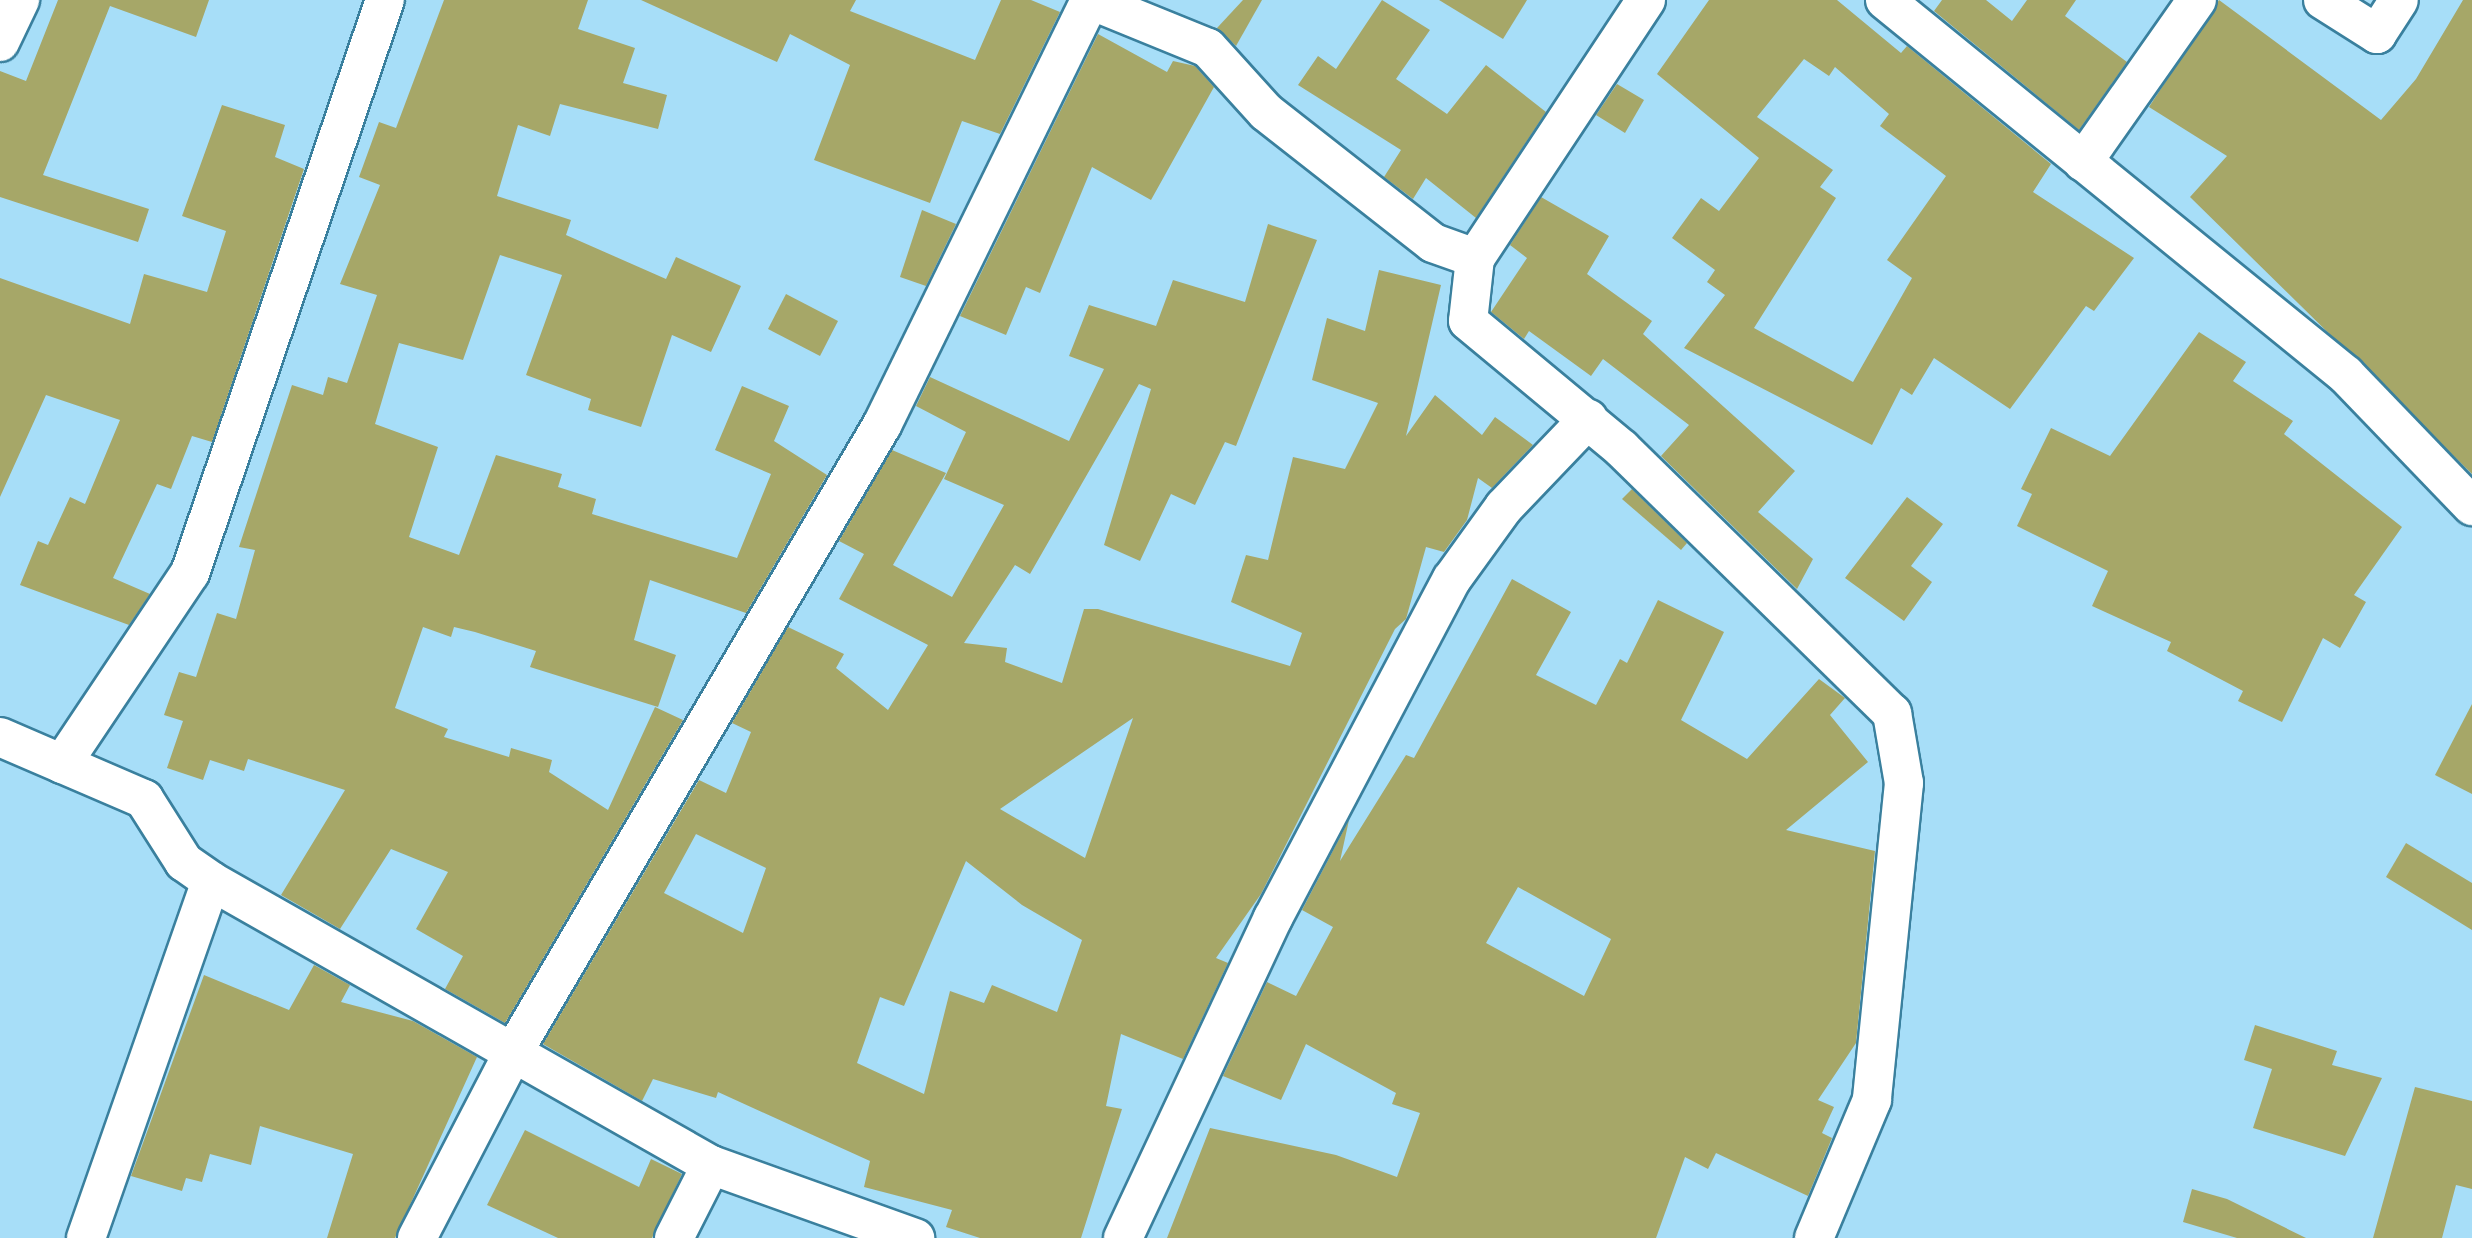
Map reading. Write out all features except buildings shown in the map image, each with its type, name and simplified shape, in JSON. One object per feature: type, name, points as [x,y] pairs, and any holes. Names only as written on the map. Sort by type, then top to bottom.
[{"type":"street","points":[[0,42],[20,0]]},
{"type":"street","points":[[62,764],[190,573],[385,0]]},
{"type":"street","points":[[417,1238],[515,1049],[882,425],[1090,0],[1208,48],[1266,112],[1433,243],[1475,258]]},
{"type":"street","points":[[1646,0],[1475,258],[1468,321],[1588,419],[1892,713],[1904,783],[1872,1100],[1814,1238]]},
{"type":"street","points":[[1885,0],[2346,375],[2472,506]]},
{"type":"street","points":[[2083,162],[2197,0]]},
{"type":"street","points":[[2323,0],[2377,34],[2399,0]]},
{"type":"street","points":[[1123,1238],[1273,918],[1452,579],[1504,507],[1588,419]]},
{"type":"street","points":[[0,737],[144,799],[184,862],[211,881],[515,1049],[711,1165],[915,1238]]},
{"type":"street","points":[[86,1238],[211,881]]},
{"type":"street","points":[[674,1238],[711,1165]]}]
